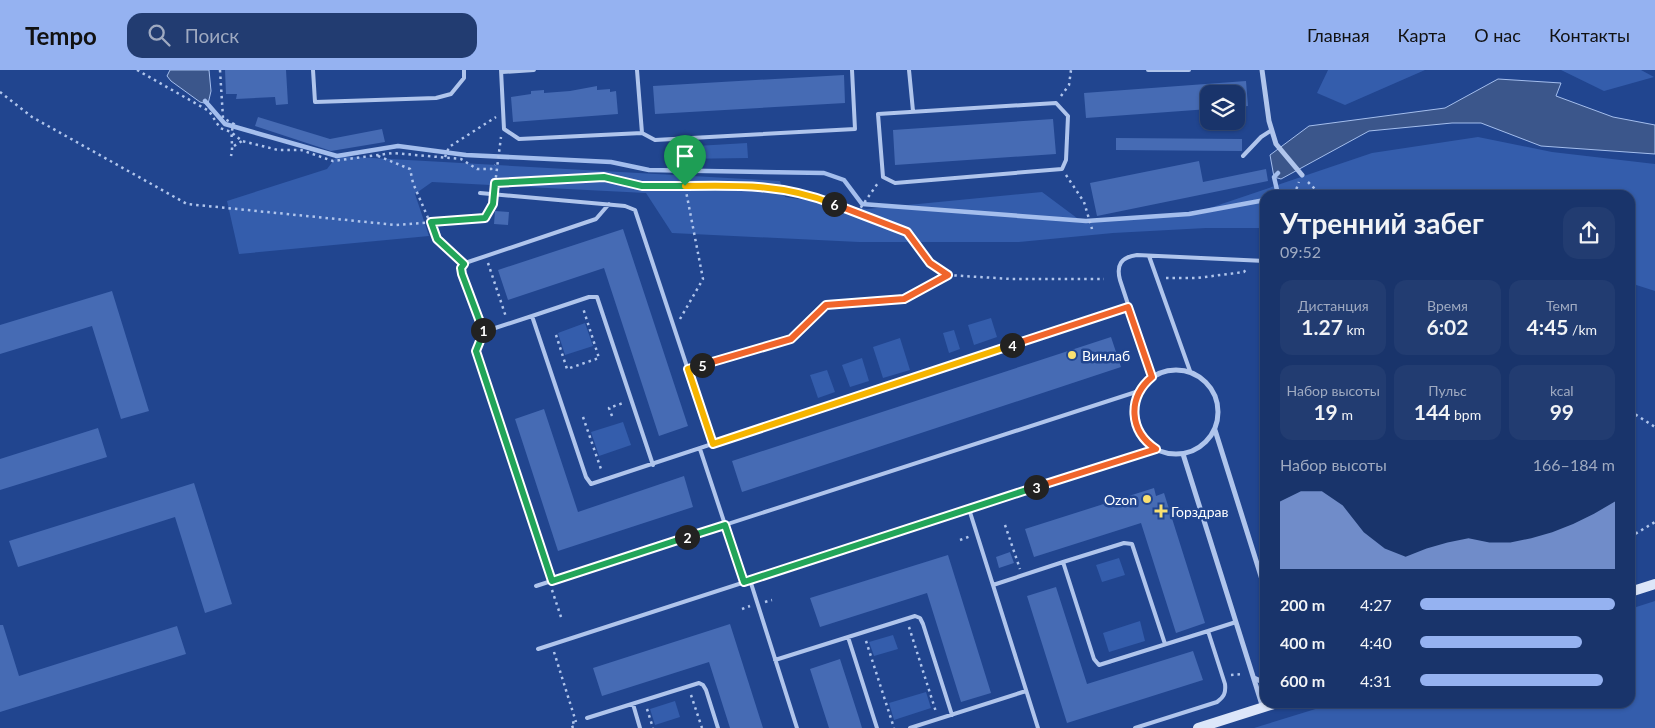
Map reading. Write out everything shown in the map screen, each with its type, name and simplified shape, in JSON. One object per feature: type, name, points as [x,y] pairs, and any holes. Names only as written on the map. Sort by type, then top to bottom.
[{"type":"main road","points":[[1635,590],[1655,584]]},
{"type":"main road","points":[[1198,728],[1263,708]]},
{"type":"street","points":[[1262,70],[1276,144],[1302,175]]},
{"type":"street","points":[[1174,369],[1190,371],[1205,380],[1217,399],[1218,421],[1215,430],[1199,448],[1183,454],[1167,453],[1156,449],[1148,443],[1136,424],[1134,408],[1139,390],[1152,377],[1164,371],[1174,369]]},
{"type":"street","points":[[1215,430],[1260,573]]},
{"type":"street","points":[[1183,454],[1260,698]]},
{"type":"street","points":[[1254,678],[1260,681]]},
{"type":"lane","points":[[313,70],[315,102],[329,102],[436,98],[451,94],[464,78],[464,70]]},
{"type":"lane","points":[[534,70],[502,71],[504,129],[519,139],[642,133],[655,140],[855,130],[852,70]]},
{"type":"lane","points":[[637,70],[642,133]]},
{"type":"lane","points":[[909,70],[913,111]]},
{"type":"lane","points":[[1148,70],[1189,70]]},
{"type":"lane","points":[[1056,103],[1068,116],[1066,160],[1062,169],[895,183],[882,177],[878,114],[913,111],[1056,103]]},
{"type":"lane","points":[[1243,156],[1261,137],[1272,130]]},
{"type":"lane","points":[[480,193],[609,204],[631,207],[635,210],[713,444]]},
{"type":"lane","points":[[609,204],[596,219],[464,264],[461,268],[462,274],[479,325],[484,331],[593,296],[599,302],[653,465]]},
{"type":"lane","points":[[1152,377],[1118,272],[1118,265],[1122,260],[1129,256],[1149,256],[1260,260]]},
{"type":"lane","points":[[1149,256],[1190,371]]},
{"type":"lane","points":[[532,316],[586,477],[592,484],[1128,307]]},
{"type":"lane","points":[[536,586],[1139,390]]},
{"type":"lane","points":[[700,449],[744,582]]},
{"type":"lane","points":[[538,649],[1156,449]]},
{"type":"lane","points":[[969,509],[1038,728]]},
{"type":"lane","points":[[993,585],[1124,543],[1132,544],[1165,644]]},
{"type":"lane","points":[[1064,562],[1096,663],[1103,664],[1236,622]]},
{"type":"lane","points":[[750,580],[797,728]]},
{"type":"lane","points":[[775,660],[916,616],[920,618],[923,624],[952,715]]},
{"type":"lane","points":[[1135,728],[1217,702],[1222,698],[1226,692],[1225,684],[1208,631]]},
{"type":"lane","points":[[848,637],[877,728]]},
{"type":"lane","points":[[587,718],[699,683],[703,685],[718,728]]},
{"type":"lane","points":[[910,728],[1026,691]]},
{"type":"lane","points":[[633,704],[640,728]]},
{"type":"path","points":[[137,70],[209,111],[220,128],[231,132],[242,141],[278,150],[301,150],[333,161],[393,153],[461,159],[477,169],[491,170],[496,164]]},
{"type":"path","points":[[220,70],[223,118],[234,124],[231,132],[234,146],[231,156]]},
{"type":"path","points":[[1056,103],[1069,85],[1071,70]]},
{"type":"path","points":[[0,92],[32,117],[187,204],[396,225],[485,218],[493,204],[498,145]]},
{"type":"path","points":[[444,158],[449,147],[503,112]]},
{"type":"path","points":[[675,329],[702,279],[685,186],[689,138]]},
{"type":"path","points":[[234,146],[242,141]]},
{"type":"path","points":[[378,155],[410,169],[413,183],[437,239],[464,264]]},
{"type":"path","points":[[1062,169],[1084,202],[1092,229]]},
{"type":"path","points":[[1296,190],[1302,175],[1316,190]]},
{"type":"path","points":[[495,183],[604,177],[642,186],[754,185],[810,194],[907,232],[930,263],[948,275],[1011,279],[1104,279]]},
{"type":"path","points":[[857,213],[882,177]]},
{"type":"path","points":[[485,256],[508,324]]},
{"type":"path","points":[[1157,278],[1198,278],[1244,272],[1255,260]]},
{"type":"path","points":[[688,369],[791,339],[826,305],[904,299],[948,275]]},
{"type":"path","points":[[556,335],[567,369],[599,358],[580,300]]},
{"type":"path","points":[[484,331],[476,351],[561,617]]},
{"type":"path","points":[[612,416],[609,408],[632,400]]},
{"type":"path","points":[[1635,414],[1655,427]]},
{"type":"path","points":[[584,417],[605,481]]},
{"type":"path","points":[[1635,535],[1655,522]]},
{"type":"path","points":[[1006,525],[1022,576]]},
{"type":"path","points":[[960,540],[970,536]]},
{"type":"path","points":[[765,602],[772,600]]},
{"type":"path","points":[[742,609],[751,606]]},
{"type":"path","points":[[906,618],[938,719]]},
{"type":"path","points":[[864,632],[894,728]]},
{"type":"path","points":[[552,644],[576,722]]},
{"type":"path","points":[[1230,675],[1245,674]]},
{"type":"path","points":[[688,686],[702,728]]},
{"type":"path","points":[[644,700],[653,728]]},
{"type":"path","points":[[573,728],[572,723],[587,718]]},
{"type":"shaded area","points":[[170,70],[209,70],[211,91],[208,104],[200,102],[171,81],[167,76]]},
{"type":"shaded area","points":[[1328,70],[1425,70],[1345,105],[1317,93]]},
{"type":"shaded area","points":[[1561,70],[1641,70],[1654,77],[1604,91]]},
{"type":"shaded area","points":[[1498,79],[1561,83],[1556,96],[1613,117],[1655,125],[1655,154],[1541,146],[1481,123],[1452,123],[1369,131],[1281,179],[1274,177],[1270,155],[1309,126],[1445,108]]},
{"type":"shaded area","points":[[1478,137],[1552,152],[1655,164],[1655,291],[1635,285],[1635,190],[1263,190],[1372,153]]},
{"type":"shaded area","points":[[747,143],[748,158],[677,159],[679,147]]},
{"type":"shaded area","points":[[337,156],[780,181],[785,197],[867,209],[1042,192],[1081,221],[1189,215],[1260,191],[1260,228],[1206,228],[1113,233],[1019,242],[859,242],[672,233],[646,193],[432,182],[415,194],[429,236],[239,254],[227,201],[327,169]]},
{"type":"shaded area","points":[[991,318],[997,337],[974,345],[968,325]]},
{"type":"shaded area","points":[[585,323],[593,346],[565,355],[558,333]]},
{"type":"shaded area","points":[[954,330],[960,349],[949,353],[943,333]]},
{"type":"shaded area","points":[[900,338],[910,370],[883,378],[873,347]]},
{"type":"shaded area","points":[[862,358],[869,381],[850,387],[842,365]]},
{"type":"shaded area","points":[[827,370],[835,392],[818,398],[810,375]]},
{"type":"shaded area","points":[[623,422],[631,445],[599,456],[591,432]]},
{"type":"shaded area","points":[[1119,558],[1125,575],[1102,582],[1096,565]]},
{"type":"shaded area","points":[[1655,601],[1655,728],[1254,728],[1319,708],[1635,708],[1635,607]]},
{"type":"shaded area","points":[[1140,621],[1145,641],[1109,652],[1103,633]]},
{"type":"shaded area","points":[[893,635],[898,649],[874,656],[869,642]]},
{"type":"shaded area","points":[[926,692],[931,708],[894,720],[889,703]]},
{"type":"shaded area","points":[[675,701],[680,717],[655,725],[650,709]]},
{"type":"building","points":[[225,70],[286,70],[288,104],[276,105],[275,97],[236,99],[237,94],[226,94]]},
{"type":"building","points":[[844,75],[845,103],[655,114],[653,86]]},
{"type":"building","points":[[1246,81],[1248,106],[1245,106],[1245,85],[1200,85],[1200,110],[1086,118],[1084,93]]},
{"type":"building","points":[[597,86],[597,90],[610,89],[610,92],[616,91],[618,114],[513,122],[511,97],[531,94],[531,91],[544,90],[544,93]]},
{"type":"building","points":[[258,117],[330,139],[382,129],[385,142],[331,151],[255,126]]},
{"type":"building","points":[[1053,119],[1056,154],[895,165],[893,130]]},
{"type":"building","points":[[1116,138],[1242,139],[1242,151],[1116,150]]},
{"type":"building","points":[[1199,161],[1203,182],[1266,169],[1268,181],[1097,216],[1090,183]]},
{"type":"building","points":[[495,211],[509,212],[508,225],[494,224]]},
{"type":"building","points":[[623,229],[688,426],[659,436],[604,268],[508,300],[498,270]]},
{"type":"building","points":[[112,291],[149,411],[121,419],[92,326],[0,354],[0,325]]},
{"type":"building","points":[[1111,337],[1121,367],[742,492],[732,461]]},
{"type":"building","points":[[544,409],[578,512],[684,476],[693,507],[558,551],[515,419]]},
{"type":"building","points":[[98,428],[107,457],[0,490],[0,459]]},
{"type":"building","points":[[194,483],[232,604],[205,613],[175,517],[18,567],[9,541]]},
{"type":"building","points":[[1154,488],[1156,496],[1164,493],[1205,623],[1176,633],[1141,523],[1034,557],[1025,529]]},
{"type":"building","points":[[1010,552],[1014,563],[999,568],[996,557]]},
{"type":"building","points":[[948,555],[991,693],[961,702],[927,593],[820,627],[810,598]]},
{"type":"building","points":[[1056,587],[1087,684],[1193,651],[1203,680],[1067,723],[1027,596]]},
{"type":"building","points":[[730,624],[763,728],[730,728],[709,662],[602,696],[593,668]]},
{"type":"building","points":[[0,625],[3,625],[19,676],[177,626],[186,654],[0,712]]},
{"type":"building","points":[[840,659],[862,728],[829,728],[810,669]]},
{"type":"waterway","points":[[205,101],[225,124],[337,156],[398,146],[466,155],[611,162],[649,170],[824,173],[844,180],[862,204],[1086,221],[1189,214],[1260,201]]},
{"type":"waterway","points":[[1277,190],[1274,177],[1278,173]]},
{"type":"place","name":"Винлаб","points":[[1072,355]]},
{"type":"place","name":"Ozon","points":[[1147,499]]},
{"type":"place","name":"Горздрав","points":[[1161,511]]},
{"type":"route","points":[[604,177],[642,186],[685,186],[754,185],[810,194],[907,232],[930,263],[948,275],[904,299],[826,305],[791,339],[688,369],[713,444],[1128,307],[1152,377],[1139,390],[1134,414],[1140,434],[1156,449],[744,582],[725,525],[552,581],[476,351],[484,331],[479,325],[462,274],[461,268],[464,264],[437,239],[431,222],[485,218],[493,204],[495,183],[604,177]]}]
